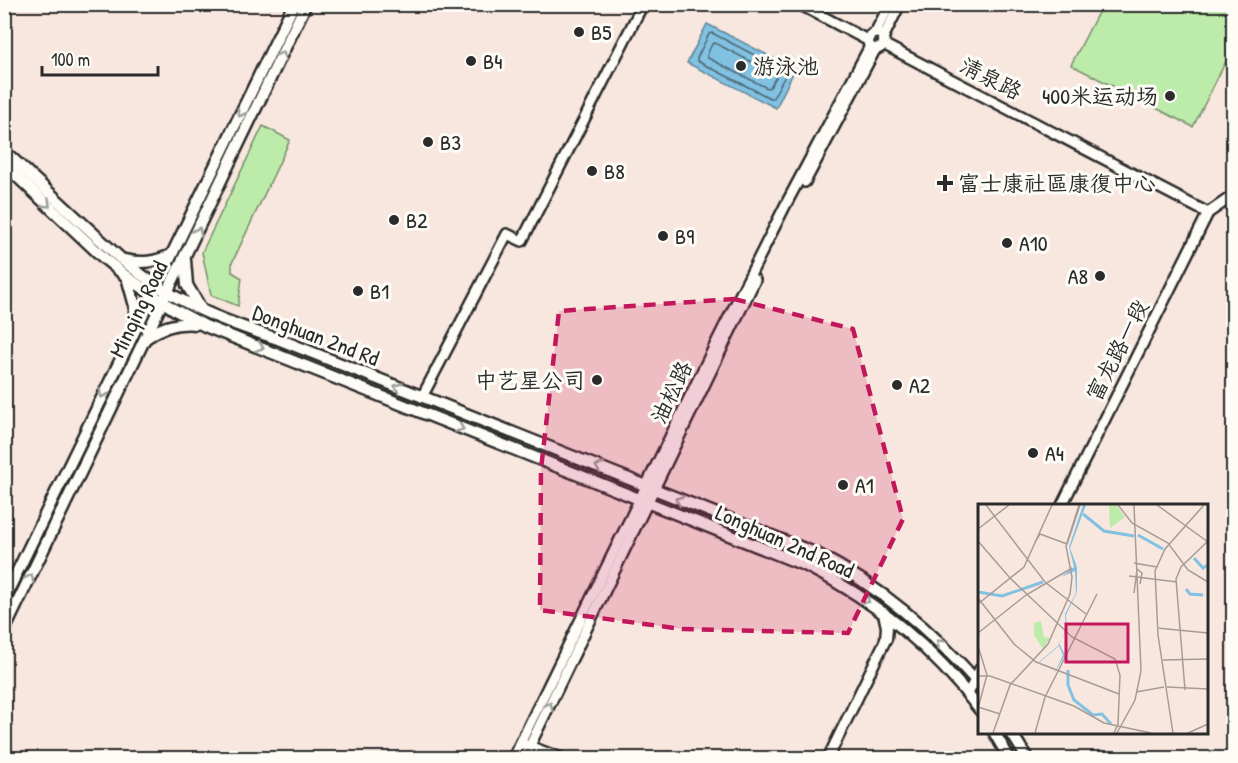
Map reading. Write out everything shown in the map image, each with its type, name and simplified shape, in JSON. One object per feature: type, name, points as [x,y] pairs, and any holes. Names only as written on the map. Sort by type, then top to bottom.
[{"type":"main road","name":"Minqing Road","points":[[4,599],[294,4]]},
{"type":"main road","name":"Minqing Road","points":[[4,631],[306,4]]},
{"type":"main road","name":"Donghuan 2nd Rd","points":[[4,151],[165,297],[650,488]]},
{"type":"main road","name":"Donghuan 2nd Rd","points":[[4,164],[105,259],[127,277],[154,289]]},
{"type":"main road","points":[[121,259],[140,263],[171,255]]},
{"type":"main road","points":[[184,259],[187,285],[203,312]]},
{"type":"main road","points":[[127,277],[135,306],[134,332]]},
{"type":"main road","name":"Donghuan 2nd Rd","points":[[165,297],[175,310],[206,326],[643,502]]},
{"type":"main road","points":[[143,340],[161,328],[173,325],[185,323],[206,326]]},
{"type":"main road","name":"Longhuan 2nd Road","points":[[650,488],[775,536],[849,571],[902,609],[978,678]]},
{"type":"main road","name":"Longhuan 2nd Road","points":[[643,502],[807,566],[841,584],[906,632],[930,654],[978,707]]},
{"type":"main road","points":[[884,614],[887,627],[886,639],[906,632]]},
{"type":"main road","points":[[994,733],[1009,759]]},
{"type":"main road","points":[[1012,733],[1027,759]]},
{"type":"street","points":[[422,397],[507,234],[522,242],[643,4]]},
{"type":"street","name":"清泉路","points":[[799,4],[1208,213]]},
{"type":"street","name":"清泉路","points":[[812,4],[875,41]]},
{"type":"street","points":[[875,41],[890,4]]},
{"type":"street","points":[[875,41],[900,4]]},
{"type":"street","name":"油松路","points":[[513,759],[525,745],[643,502],[875,41]]},
{"type":"street","points":[[1208,213],[1233,195]]},
{"type":"street","name":"富龙路一段","points":[[1062,504],[1208,213]]},
{"type":"street","points":[[828,759],[886,639]]},
{"type":"street","points":[[968,694],[978,678]]},
{"type":"street","points":[[525,745],[561,759]]},
{"type":"street","name":"油松路","points":[[524,759],[525,745]]},
{"type":"highlighted area","points":[[734,299],[853,329],[903,519],[848,633],[682,629],[540,610],[541,469],[559,311]]},
{"type":"green space","name":"400米运动场","points":[[1102,5],[1233,5],[1233,47],[1193,127],[1071,65]]},
{"type":"green space","points":[[263,126],[290,140],[232,263],[232,272],[242,278],[238,306],[211,295],[202,252]]},
{"type":"water","name":"游泳池","points":[[707,24],[795,69],[776,108],[687,63]]},
{"type":"place","name":"B5","points":[[579,32]]},
{"type":"place","name":"B4","points":[[471,61]]},
{"type":"place","name":"游泳池","points":[[741,66]]},
{"type":"place","name":"400米运动场","points":[[1170,96]]},
{"type":"place","name":"B3","points":[[428,142]]},
{"type":"place","name":"B8","points":[[592,171]]},
{"type":"place","name":"富士康社區康復中心","points":[[945,183]]},
{"type":"place","name":"B2","points":[[394,220]]},
{"type":"place","name":"B9","points":[[663,236]]},
{"type":"place","name":"A10","points":[[1007,243]]},
{"type":"place","name":"A8","points":[[1100,276]]},
{"type":"place","name":"B1","points":[[358,291]]},
{"type":"place","name":"中艺星公司","points":[[597,380]]},
{"type":"place","name":"A2","points":[[897,385]]},
{"type":"place","name":"A4","points":[[1033,453]]},
{"type":"place","name":"A1","points":[[843,485]]}]
